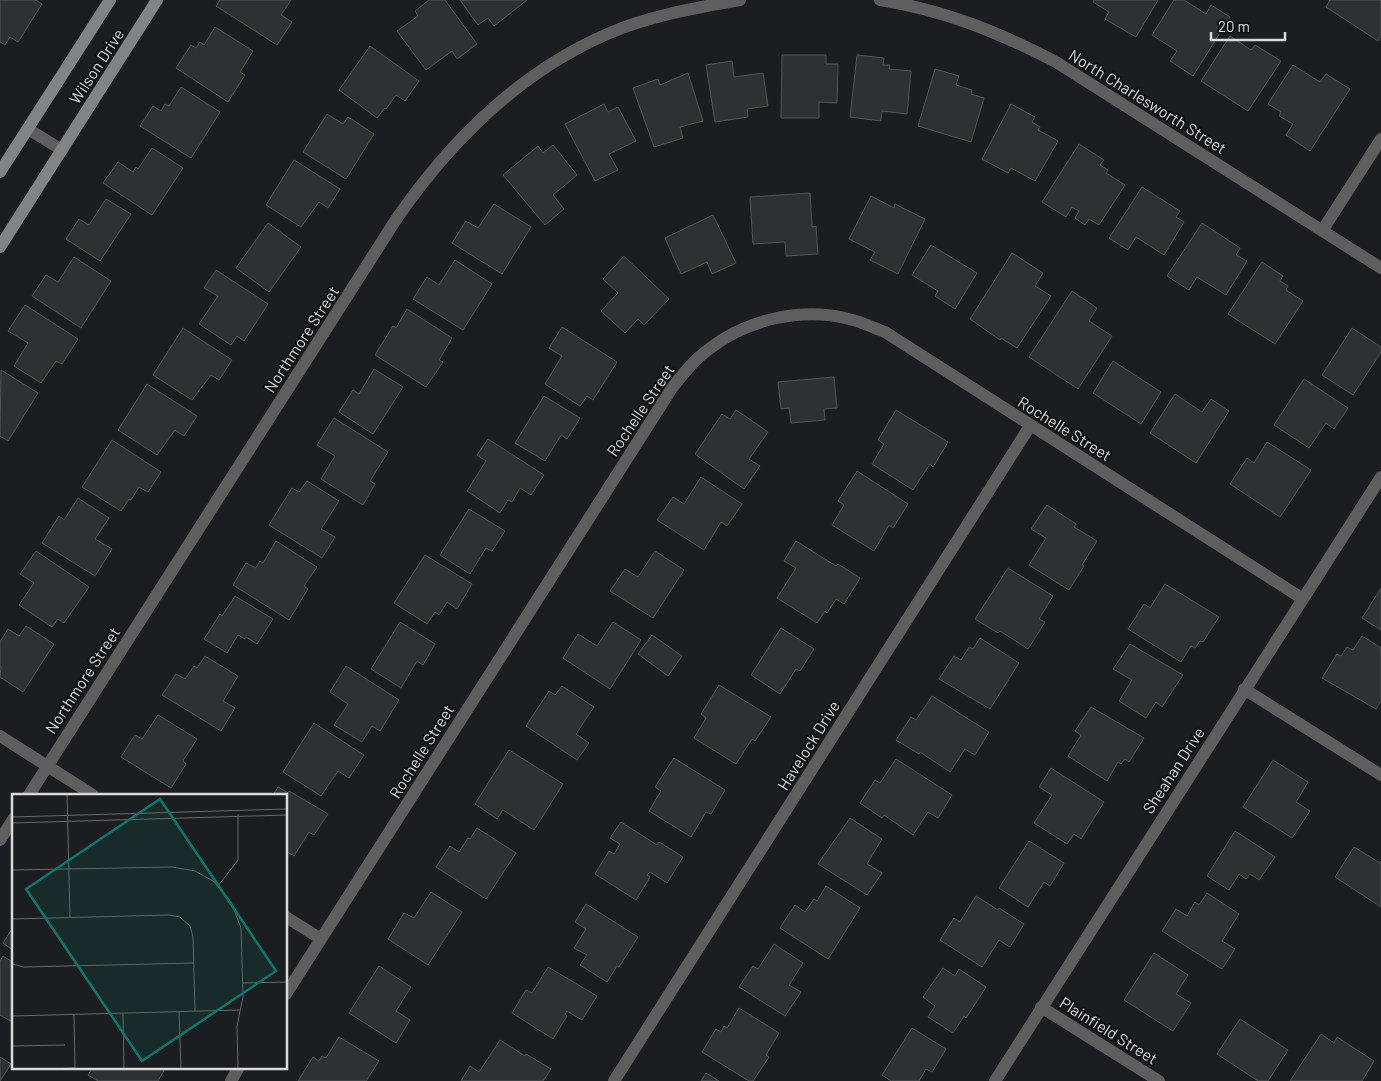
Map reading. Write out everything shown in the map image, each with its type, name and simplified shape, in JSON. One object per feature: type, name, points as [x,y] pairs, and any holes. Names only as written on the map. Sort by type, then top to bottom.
[{"type":"street","name":"Wilson Drive","points":[[0,172],[110,0]]},
{"type":"street","name":"Wilson Drive","points":[[0,247],[157,0]]},
{"type":"street","points":[[695,4],[740,0]]},
{"type":"street","name":"North Charlesworth Street","points":[[880,0],[935,11],[969,22],[1014,40],[1056,62],[1381,268]]},
{"type":"street","name":"Northmore Street","points":[[30,794],[397,218],[441,159],[493,107],[556,60],[622,28],[695,4]]},
{"type":"street","points":[[28,129],[62,150]]},
{"type":"street","points":[[1322,231],[1381,139]]},
{"type":"street","name":"Rochelle Street","points":[[288,991],[672,388],[689,366],[710,348],[746,328],[782,316],[811,314],[850,319],[885,332],[1302,599]]},
{"type":"street","name":"Havelock Drive","points":[[614,1081],[1030,426]]},
{"type":"street","name":"Sheahan Drive","points":[[995,1081],[1381,477]]},
{"type":"street","points":[[1244,689],[1381,775]]},
{"type":"street","points":[[0,736],[92,794]]},
{"type":"street","points":[[0,840],[12,821]]},
{"type":"street","points":[[288,918],[321,939]]},
{"type":"street","name":"Plainfield Street","points":[[1041,1007],[1160,1081]]},
{"type":"street","points":[[231,1081],[238,1068]]},
{"type":"building","points":[[0,0],[36,0],[42,4],[18,42],[10,37],[5,45],[0,42]]},
{"type":"building","points":[[220,0],[291,0],[281,15],[292,22],[277,45],[216,6]]},
{"type":"building","points":[[429,0],[445,0],[477,44],[457,59],[452,51],[426,70],[397,31],[418,16],[415,11]]},
{"type":"building","points":[[460,0],[527,0],[494,26],[488,18],[478,25]]},
{"type":"building","points":[[1094,0],[1158,0],[1136,37],[1105,19],[1109,12],[1093,2]]},
{"type":"building","points":[[1174,0],[1184,0],[1206,14],[1211,5],[1230,17],[1193,76],[1170,61],[1177,51],[1152,35]]},
{"type":"building","points":[[1330,0],[1381,0],[1381,36],[1378,41],[1326,7]]},
{"type":"building","points":[[215,27],[253,51],[240,72],[245,75],[228,102],[176,68],[191,45],[196,48],[200,42],[204,45]]},
{"type":"building","points":[[1230,36],[1251,50],[1255,45],[1281,61],[1248,111],[1201,81]]},
{"type":"building","points":[[370,46],[419,81],[405,101],[396,95],[377,118],[339,90]]},
{"type":"building","points":[[782,55],[826,55],[826,64],[838,64],[837,103],[819,102],[819,118],[781,118]]},
{"type":"building","points":[[857,55],[884,58],[883,65],[890,65],[889,69],[911,71],[907,114],[882,111],[881,121],[850,117]]},
{"type":"building","points":[[732,61],[734,77],[763,73],[768,106],[747,109],[748,117],[715,122],[706,65]]},
{"type":"building","points":[[1293,65],[1320,82],[1326,74],[1350,89],[1310,151],[1286,135],[1293,124],[1279,116],[1281,112],[1268,104]]},
{"type":"building","points":[[935,69],[959,76],[956,85],[972,90],[971,94],[984,98],[971,142],[918,126]]},
{"type":"building","points":[[688,73],[703,121],[680,127],[683,138],[654,147],[633,88],[658,79],[660,85]]},
{"type":"building","points":[[181,87],[220,112],[191,158],[140,126],[153,106],[161,111],[165,104],[169,106]]},
{"type":"building","points":[[604,104],[608,112],[618,107],[636,141],[609,154],[618,170],[595,181],[565,124]]},
{"type":"building","points":[[1011,104],[1035,117],[1032,122],[1040,127],[1038,130],[1058,141],[1035,181],[1011,168],[1008,173],[982,159]]},
{"type":"building","points":[[327,114],[343,124],[348,117],[374,134],[346,179],[303,152]]},
{"type":"building","points":[[1079,144],[1104,160],[1100,165],[1108,170],[1106,173],[1125,185],[1099,225],[1089,219],[1085,225],[1075,218],[1079,211],[1072,207],[1066,217],[1042,202]]},
{"type":"building","points":[[553,145],[577,175],[553,195],[564,209],[545,225],[503,175],[538,146],[543,153]]},
{"type":"building","points":[[152,148],[183,168],[152,215],[103,183],[118,162],[133,172],[136,167],[138,169]]},
{"type":"building","points":[[294,160],[340,189],[328,208],[319,202],[301,227],[266,205]]},
{"type":"building","points":[[1142,187],[1180,211],[1176,217],[1184,222],[1164,255],[1136,237],[1128,250],[1109,238]]},
{"type":"building","points":[[810,193],[812,227],[816,226],[818,254],[786,256],[785,242],[753,244],[750,197]]},
{"type":"building","points":[[871,196],[894,208],[895,204],[925,219],[898,274],[870,260],[875,252],[849,239]]},
{"type":"building","points":[[106,199],[131,214],[100,261],[66,239],[79,219],[89,225]]},
{"type":"building","points":[[494,204],[531,227],[502,274],[452,243],[466,221],[478,228]]},
{"type":"building","points":[[713,215],[736,263],[712,274],[707,262],[681,274],[665,238]]},
{"type":"building","points":[[268,223],[301,247],[269,292],[236,268]]},
{"type":"building","points":[[1202,223],[1240,248],[1236,255],[1247,261],[1226,295],[1197,277],[1189,290],[1167,276]]},
{"type":"building","points":[[931,245],[977,273],[955,309],[935,296],[938,291],[912,275]]},
{"type":"building","points":[[1012,253],[1043,273],[1035,286],[1051,296],[1017,348],[1001,338],[1000,340],[970,319]]},
{"type":"building","points":[[624,256],[669,299],[644,325],[638,319],[625,333],[601,311],[618,293],[603,279]]},
{"type":"building","points":[[74,257],[111,281],[81,328],[32,296],[46,275],[58,282]]},
{"type":"building","points":[[455,260],[492,284],[463,330],[413,299],[427,277],[439,285]]},
{"type":"building","points":[[1262,262],[1283,276],[1280,281],[1288,286],[1286,290],[1303,301],[1275,344],[1228,314]]},
{"type":"building","points":[[216,270],[268,304],[244,341],[237,336],[231,345],[199,324],[218,296],[204,288]]},
{"type":"building","points":[[1072,291],[1097,308],[1089,321],[1112,336],[1078,389],[1029,357]]},
{"type":"building","points":[[25,305],[78,339],[62,364],[56,361],[41,383],[14,366],[28,343],[8,331]]},
{"type":"building","points":[[407,309],[452,338],[439,360],[443,362],[426,387],[375,355],[393,326],[396,328]]},
{"type":"building","points":[[562,327],[617,362],[593,400],[587,396],[580,406],[545,384],[562,356],[549,348]]},
{"type":"building","points":[[183,328],[232,360],[219,380],[211,375],[192,400],[153,375]]},
{"type":"building","points":[[1352,328],[1381,347],[1381,352],[1353,395],[1322,375]]},
{"type":"building","points":[[1113,361],[1161,392],[1141,424],[1093,393]]},
{"type":"building","points":[[374,369],[403,387],[373,434],[339,412],[353,390],[359,394]]},
{"type":"building","points":[[1,370],[38,393],[8,441],[0,436]]},
{"type":"building","points":[[834,377],[837,408],[824,409],[825,420],[791,423],[789,408],[781,409],[778,382]]},
{"type":"building","points":[[1304,379],[1348,408],[1334,429],[1326,423],[1309,448],[1274,425]]},
{"type":"building","points":[[147,384],[197,416],[184,436],[175,430],[157,455],[118,430]]},
{"type":"building","points":[[1175,394],[1202,412],[1211,399],[1229,411],[1196,463],[1150,433]]},
{"type":"building","points":[[544,396],[580,418],[567,439],[561,435],[545,461],[515,443]]},
{"type":"building","points":[[736,410],[768,432],[749,459],[760,466],[744,489],[695,454],[722,414],[730,419]]},
{"type":"building","points":[[896,410],[948,442],[933,467],[930,464],[913,490],[872,464],[884,444],[878,440]]},
{"type":"building","points":[[334,418],[388,452],[370,481],[375,484],[363,505],[321,479],[335,456],[317,445]]},
{"type":"building","points":[[488,439],[544,475],[531,495],[520,488],[512,502],[508,500],[500,513],[467,491],[486,461],[477,455]]},
{"type":"building","points":[[112,440],[161,472],[148,492],[139,487],[121,511],[82,487]]},
{"type":"building","points":[[1267,442],[1311,470],[1280,517],[1230,484],[1247,458],[1254,463]]},
{"type":"building","points":[[857,471],[908,504],[893,528],[889,525],[874,551],[832,525],[844,505],[838,501]]},
{"type":"building","points":[[701,477],[742,504],[727,526],[721,522],[704,550],[657,520],[673,497],[684,504]]},
{"type":"building","points":[[307,481],[339,501],[321,529],[335,537],[322,558],[269,525],[292,488],[299,492]]},
{"type":"building","points":[[78,498],[109,518],[95,539],[112,549],[95,576],[42,543],[59,516],[64,520]]},
{"type":"building","points":[[1047,505],[1076,524],[1074,527],[1097,541],[1069,590],[1029,565],[1046,538],[1031,529]]},
{"type":"building","points":[[469,509],[505,531],[492,551],[486,548],[470,574],[440,555]]},
{"type":"building","points":[[276,541],[317,567],[304,586],[308,589],[289,620],[233,585],[246,563],[256,568],[260,561],[263,563]]},
{"type":"building","points":[[796,541],[836,566],[838,564],[860,578],[844,604],[836,599],[827,613],[825,611],[817,623],[777,598],[796,568],[784,561]]},
{"type":"building","points":[[36,551],[89,587],[64,623],[58,619],[52,627],[19,605],[34,583],[20,574]]},
{"type":"building","points":[[655,551],[684,570],[653,618],[610,591],[625,569],[638,577]]},
{"type":"building","points":[[425,555],[472,584],[457,609],[447,602],[439,615],[435,612],[427,624],[394,603]]},
{"type":"building","points":[[1008,568],[1053,596],[1039,619],[1045,622],[1028,649],[1000,631],[998,633],[975,619]]},
{"type":"building","points":[[1165,584],[1219,617],[1203,642],[1200,641],[1195,648],[1191,646],[1181,662],[1128,629],[1144,604],[1150,608]]},
{"type":"building","points":[[1381,588],[1381,630],[1362,618]]},
{"type":"building","points":[[235,596],[273,619],[257,644],[246,637],[245,639],[238,635],[227,653],[204,639],[220,614],[222,616]]},
{"type":"building","points":[[400,622],[435,644],[423,665],[417,661],[401,688],[371,669]]},
{"type":"building","points":[[613,622],[641,640],[610,689],[563,658],[578,634],[597,646]]},
{"type":"building","points":[[26,626],[54,644],[23,692],[0,677],[0,642],[8,629],[19,636]]},
{"type":"building","points":[[781,628],[814,649],[800,671],[796,669],[780,694],[751,675]]},
{"type":"building","points":[[652,635],[682,656],[668,676],[638,654]]},
{"type":"building","points":[[1362,636],[1381,648],[1381,701],[1376,709],[1322,678],[1337,654],[1341,656],[1347,647],[1353,650]]},
{"type":"building","points":[[980,638],[1019,663],[990,709],[939,679],[954,656],[961,660],[969,647],[973,649]]},
{"type":"building","points":[[1130,644],[1183,675],[1162,707],[1156,702],[1146,718],[1119,701],[1132,680],[1113,669]]},
{"type":"building","points":[[205,656],[238,676],[223,701],[235,708],[221,731],[162,695],[176,674],[185,679],[194,666],[197,668]]},
{"type":"building","points":[[346,666],[399,700],[380,731],[372,726],[362,742],[334,725],[348,704],[330,692]]},
{"type":"building","points":[[719,685],[771,717],[755,741],[752,739],[736,764],[694,738],[706,718],[701,714]]},
{"type":"building","points":[[562,686],[594,707],[576,734],[589,743],[577,760],[526,726],[549,691],[555,695]]},
{"type":"building","points":[[932,696],[989,732],[975,755],[965,749],[950,772],[920,752],[919,754],[896,740],[911,717],[916,720]]},
{"type":"building","points":[[1091,707],[1144,738],[1129,762],[1125,759],[1121,764],[1118,762],[1107,781],[1068,756],[1081,735],[1075,731]]},
{"type":"building","points":[[158,715],[197,739],[183,761],[186,764],[171,788],[121,757],[135,735],[142,739]]},
{"type":"building","points":[[314,723],[364,755],[349,778],[338,771],[321,796],[283,772]]},
{"type":"building","points":[[509,750],[563,784],[534,830],[503,810],[497,819],[475,804]]},
{"type":"building","points":[[674,758],[725,790],[711,814],[706,812],[691,837],[649,811],[661,791],[655,787]]},
{"type":"building","points":[[896,759],[952,795],[938,818],[928,812],[913,835],[884,815],[882,818],[860,803],[875,780],[880,783]]},
{"type":"building","points":[[1273,760],[1308,782],[1296,802],[1310,811],[1292,838],[1243,807]]},
{"type":"building","points":[[1051,768],[1104,802],[1081,839],[1074,834],[1067,844],[1034,823],[1052,795],[1039,787]]},
{"type":"building","points":[[278,787],[288,793],[289,791],[328,814],[314,835],[309,832],[294,856],[288,852],[288,794],[274,794]]},
{"type":"building","points":[[850,818],[882,839],[867,864],[882,873],[867,895],[818,864]]},
{"type":"building","points":[[621,822],[657,845],[659,842],[683,857],[667,883],[650,872],[647,875],[650,877],[636,900],[595,874],[609,851],[614,854],[620,844],[610,838]]},
{"type":"building","points":[[477,828],[516,853],[486,899],[436,867],[450,846],[459,852]]},
{"type":"building","points":[[1235,831],[1275,857],[1259,880],[1250,874],[1246,879],[1239,874],[1229,890],[1207,876]]},
{"type":"building","points":[[1029,841],[1064,863],[1050,886],[1044,882],[1028,907],[999,888]]},
{"type":"building","points":[[1354,847],[1380,863],[1381,861],[1381,907],[1335,877]]},
{"type":"building","points":[[826,886],[860,908],[828,959],[780,928],[795,905],[805,912],[814,899],[817,901]]},
{"type":"building","points":[[431,892],[462,912],[428,965],[388,939],[404,913],[414,918]]},
{"type":"building","points":[[1207,893],[1239,914],[1222,941],[1235,949],[1222,969],[1162,931],[1176,909],[1187,916],[1195,902],[1199,905]]},
{"type":"building","points":[[976,896],[1024,924],[1010,947],[999,940],[982,967],[940,940],[954,918],[960,922]]},
{"type":"building","points":[[586,904],[638,937],[607,982],[580,965],[587,955],[574,948],[586,929],[575,922]]},
{"type":"building","points":[[12,929],[12,950],[3,943]]},
{"type":"building","points":[[774,944],[803,963],[789,985],[801,992],[785,1016],[739,987],[753,966],[758,969]]},
{"type":"building","points":[[1154,953],[1188,975],[1176,994],[1191,1003],[1173,1031],[1124,1000]]},
{"type":"building","points":[[3,956],[12,962],[12,1022],[0,1015],[0,961]]},
{"type":"building","points":[[379,966],[411,987],[396,1011],[410,1020],[396,1043],[349,1013]]},
{"type":"building","points":[[548,967],[597,996],[582,1020],[567,1011],[565,1014],[567,1016],[553,1039],[512,1013],[526,990],[532,993]]},
{"type":"building","points":[[943,968],[955,976],[959,969],[986,987],[966,1018],[964,1016],[953,1033],[928,1017],[935,1006],[923,997]]},
{"type":"building","points":[[739,1008],[779,1033],[766,1055],[769,1057],[753,1081],[749,1081],[702,1052],[716,1029],[721,1032],[724,1026],[727,1028]]},
{"type":"building","points":[[1240,1019],[1288,1050],[1268,1081],[1258,1081],[1217,1054]]},
{"type":"building","points":[[912,1028],[946,1049],[932,1072],[926,1069],[919,1081],[891,1081],[882,1075]]},
{"type":"building","points":[[1321,1034],[1334,1043],[1337,1037],[1374,1061],[1362,1081],[1290,1081]]},
{"type":"building","points":[[339,1037],[379,1061],[366,1081],[298,1081],[313,1057],[319,1061],[322,1056],[326,1058]]},
{"type":"building","points":[[500,1040],[525,1056],[526,1054],[551,1069],[543,1081],[461,1081],[470,1066],[479,1072]]},
{"type":"building","points":[[0,1057],[11,1064],[0,1081]]},
{"type":"building","points":[[92,1068],[165,1068],[158,1081],[98,1081],[88,1075]]},
{"type":"building","points":[[706,1073],[719,1081],[701,1081]]}]
